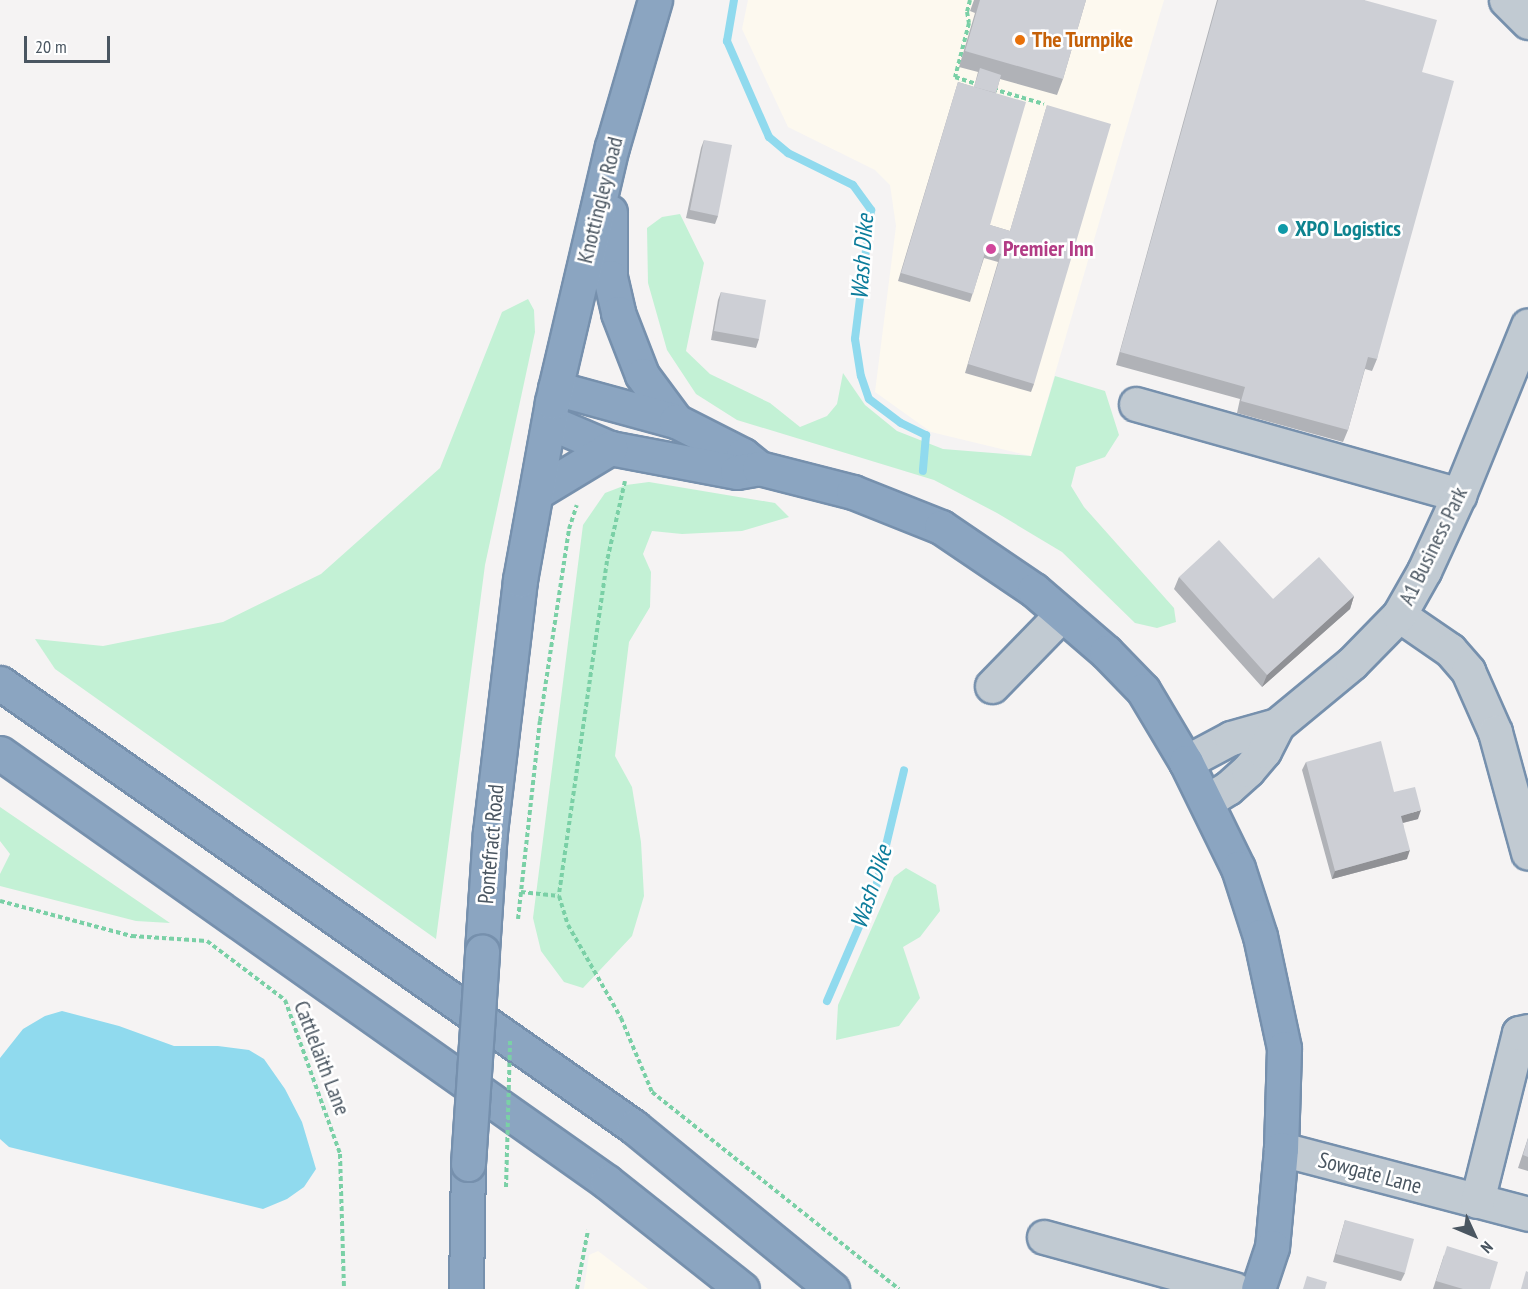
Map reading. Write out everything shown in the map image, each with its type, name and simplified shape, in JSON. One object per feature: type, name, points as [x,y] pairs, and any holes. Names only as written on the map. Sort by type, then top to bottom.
[{"type":"highway","name":"Knottingley Road","points":[[552,404],[612,147],[655,0]]},
{"type":"highway","points":[[612,147],[609,261],[618,313],[642,375],[676,421]]},
{"type":"highway","points":[[552,404],[676,421],[743,455],[759,468]]},
{"type":"highway","points":[[552,404],[610,448],[737,472],[759,468],[853,492],[941,527],[1034,590],[1106,652],[1143,690],[1207,801],[1238,867],[1265,958],[1284,1048],[1281,1149],[1272,1247],[1258,1289]]},
{"type":"highway","name":"Pontefract Road","points":[[466,1289],[468,1164],[490,832],[520,580],[552,404]]},
{"type":"highway","points":[[536,493],[610,448]]},
{"type":"highway","points":[[0,683],[634,1128],[832,1289]]},
{"type":"highway","points":[[0,753],[607,1182],[742,1289]]},
{"type":"street","points":[[1506,0],[1528,22]]},
{"type":"street","name":"A1 Business Park","points":[[1186,762],[1231,738],[1277,725],[1352,663],[1399,615],[1424,571],[1459,495],[1528,325]]},
{"type":"street","points":[[1136,404],[1459,495]]},
{"type":"street","points":[[992,686],[1062,614]]},
{"type":"street","points":[[1399,615],[1450,650],[1468,671],[1495,732],[1527,844]]},
{"type":"street","name":"A1 Business Park","points":[[1207,801],[1228,788],[1248,770],[1264,751],[1277,725]]},
{"type":"street","points":[[1477,1201],[1519,1033],[1528,1031]]},
{"type":"street","name":"Sowgate Lane","points":[[1281,1149],[1528,1214]]},
{"type":"street","points":[[1044,1237],[1234,1289]]},
{"type":"path","points":[[970,0],[967,12],[969,23],[954,77],[1044,104]]},
{"type":"path","points":[[626,476],[607,561],[559,896],[568,925],[621,1018],[652,1092],[899,1289]]},
{"type":"path","points":[[517,927],[540,721],[569,529],[580,496]]},
{"type":"path","points":[[521,892],[559,896]]},
{"type":"path","name":"Cattlelaith Lane","points":[[0,901],[132,936],[207,941],[285,1000],[340,1154],[344,1289]]},
{"type":"path","points":[[506,1187],[510,1033]]},
{"type":"path","points":[[577,1289],[588,1230]]},
{"type":"shaded area","points":[[748,0],[1164,0],[1031,456],[931,432],[875,392],[896,226],[890,185],[875,170],[788,127],[742,29]]},
{"type":"shaded area","points":[[598,1251],[648,1289],[584,1289],[589,1255]]},
{"type":"green space","points":[[680,214],[704,263],[686,351],[710,374],[770,403],[800,427],[827,416],[837,404],[843,373],[865,405],[897,431],[943,449],[1031,456],[1055,376],[1105,391],[1119,435],[1105,457],[1076,467],[1071,486],[1084,507],[1174,608],[1176,622],[1157,628],[1135,623],[1062,552],[997,513],[934,480],[737,420],[696,394],[667,350],[648,283],[647,228],[662,217]]},
{"type":"green space","points":[[528,299],[534,310],[535,332],[485,565],[436,939],[55,669],[35,639],[103,646],[223,622],[321,574],[440,468],[502,312]]},
{"type":"green space","points":[[649,482],[775,503],[789,517],[742,531],[682,534],[652,531],[643,554],[651,572],[650,607],[629,642],[615,756],[632,787],[641,842],[644,896],[632,936],[583,988],[564,982],[541,951],[533,918],[583,525],[605,493],[626,485]]},
{"type":"green space","points":[[0,807],[170,923],[136,921],[0,886],[0,874],[10,854],[0,841]]},
{"type":"green space","points":[[906,868],[936,885],[940,911],[920,937],[903,947],[920,998],[899,1026],[836,1040],[838,1005],[894,877]]},
{"type":"water","points":[[62,1011],[119,1026],[174,1046],[218,1046],[249,1050],[264,1059],[285,1089],[302,1122],[316,1169],[304,1187],[287,1199],[263,1209],[9,1147],[0,1139],[0,1058],[23,1029],[45,1016]]},
{"type":"building","name":"The Turnpike","points":[[980,0],[1086,0],[1063,79],[965,51]]},
{"type":"building","name":"XPO Logistics","points":[[1218,0],[1364,0],[1437,20],[1422,72],[1454,81],[1377,359],[1368,357],[1348,430],[1241,401],[1245,387],[1120,352]]},
{"type":"building","points":[[980,68],[1001,75],[996,93],[974,87]]},
{"type":"building","name":"Premier Inn","points":[[958,82],[1026,102],[990,225],[1010,231],[1047,105],[1111,124],[1034,384],[968,364],[1001,254],[986,249],[973,294],[901,273]]},
{"type":"building","points":[[704,140],[732,145],[718,216],[690,210]]},
{"type":"building","points":[[721,292],[766,300],[759,339],[714,331]]},
{"type":"building","points":[[1219,540],[1273,599],[1319,557],[1354,596],[1267,675],[1179,577]]},
{"type":"building","points":[[1381,741],[1394,792],[1415,787],[1421,810],[1401,816],[1410,850],[1335,871],[1306,762]]},
{"type":"building","points":[[1528,1138],[1528,1157],[1523,1155]]},
{"type":"building","points":[[1345,1220],[1414,1239],[1405,1273],[1336,1254]]},
{"type":"building","points":[[1447,1246],[1498,1262],[1490,1289],[1463,1289],[1436,1281]]},
{"type":"building","points":[[1526,1271],[1528,1272],[1528,1289],[1521,1289]]},
{"type":"building","points":[[1307,1276],[1327,1282],[1325,1289],[1303,1289]]},
{"type":"waterway","name":"Wash Dike","points":[[734,0],[727,41],[769,137],[788,153],[853,185],[871,210],[855,339],[861,376],[869,399],[901,423],[926,435],[923,471]]},
{"type":"waterway","name":"Wash Dike","points":[[827,1001],[876,887],[904,770]]},
{"type":"place","name":"The Turnpike","points":[[1020,40]]},
{"type":"place","name":"XPO Logistics","points":[[1283,229]]},
{"type":"place","name":"Premier Inn","points":[[991,249]]}]
